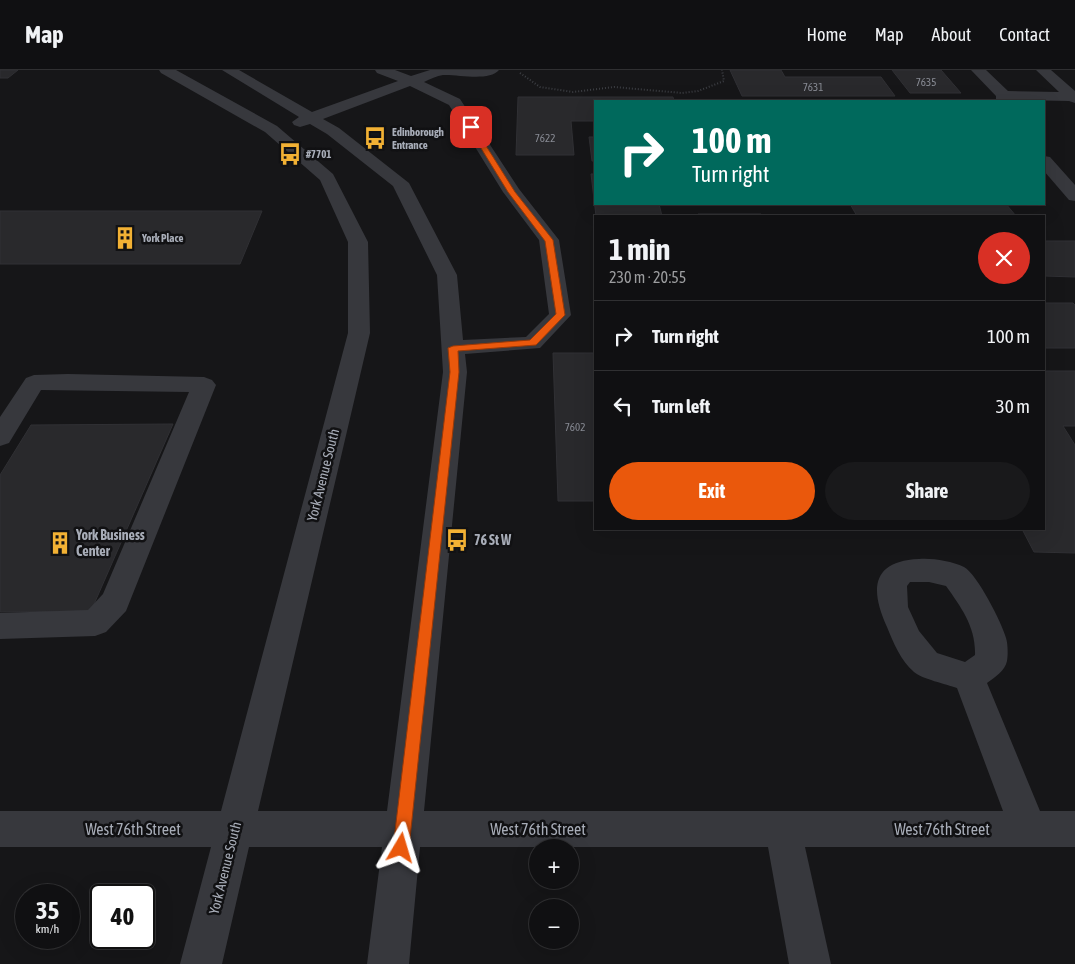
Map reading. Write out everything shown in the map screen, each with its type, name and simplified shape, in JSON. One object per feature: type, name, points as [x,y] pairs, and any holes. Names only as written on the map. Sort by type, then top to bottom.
[{"type":"street","name":"York Avenue South","points":[[166,70],[272,130],[327,178],[358,242],[359,333],[201,964]]},
{"type":"street","points":[[229,70],[333,130],[400,183],[446,275],[455,372],[388,964]]},
{"type":"street","points":[[382,70],[411,81],[455,102],[512,192],[549,240],[560,315],[532,343],[453,348]]},
{"type":"street","points":[[272,130],[312,118],[440,70],[467,73],[492,70]]},
{"type":"street","points":[[978,70],[1003,98],[1074,98]]},
{"type":"street","points":[[1044,70],[1074,98]]},
{"type":"street","points":[[1045,162],[1075,196]]},
{"type":"street","points":[[0,437],[34,383],[204,385],[115,602],[95,623],[0,626]]},
{"type":"street","points":[[969,678],[1029,829]]},
{"type":"street","name":"West 76th Street","points":[[0,828],[1075,829]]},
{"type":"street","points":[[783,829],[810,964]]},
{"type":"path","points":[[520,73],[540,87],[557,91],[573,92],[621,88],[682,93],[698,91],[724,81],[722,70]]},
{"type":"building","points":[[0,70],[18,70],[8,78],[0,78]]},
{"type":"building","points":[[730,70],[781,70],[785,77],[881,77],[895,96],[742,96]]},
{"type":"building","points":[[892,70],[941,70],[961,93],[910,93]]},
{"type":"building","points":[[518,97],[673,97],[674,100],[594,100],[594,121],[571,121],[574,155],[516,155]]},
{"type":"building","points":[[589,137],[594,137],[594,161],[592,161]]},
{"type":"building","points":[[591,174],[594,174],[594,199]]},
{"type":"building","points":[[595,205],[659,205],[662,215],[596,215]]},
{"type":"building","points":[[851,205],[1007,205],[1015,215],[856,215]]},
{"type":"building","name":"York Place","points":[[0,211],[262,211],[240,264],[0,264]]},
{"type":"building","points":[[761,214],[762,215],[698,215]]},
{"type":"building","points":[[1045,241],[1075,241],[1075,277],[1045,276]]},
{"type":"building","points":[[1045,303],[1073,303],[1075,305],[1075,348],[1045,348]]},
{"type":"building","points":[[553,353],[594,353],[594,501],[558,501]]},
{"type":"building","points":[[1045,371],[1075,371],[1075,426],[1063,426],[1075,445],[1075,553],[1034,552],[1023,530],[1045,530]]},
{"type":"building","name":"York Business Center","points":[[173,424],[91,611],[0,612],[0,475],[31,425]]},
{"type":"place","name":"Edinborough Entrance","points":[[375,138]]},
{"type":"place","name":"#7701","points":[[290,154]]},
{"type":"place","name":"York Place","points":[[125,238]]},
{"type":"place","name":"76 St W","points":[[457,540]]},
{"type":"place","name":"York Business Center","points":[[60,543]]},
{"type":"route","points":[[401,848],[455,372],[453,348],[532,343],[560,315],[549,240],[512,192],[471,127]]}]
